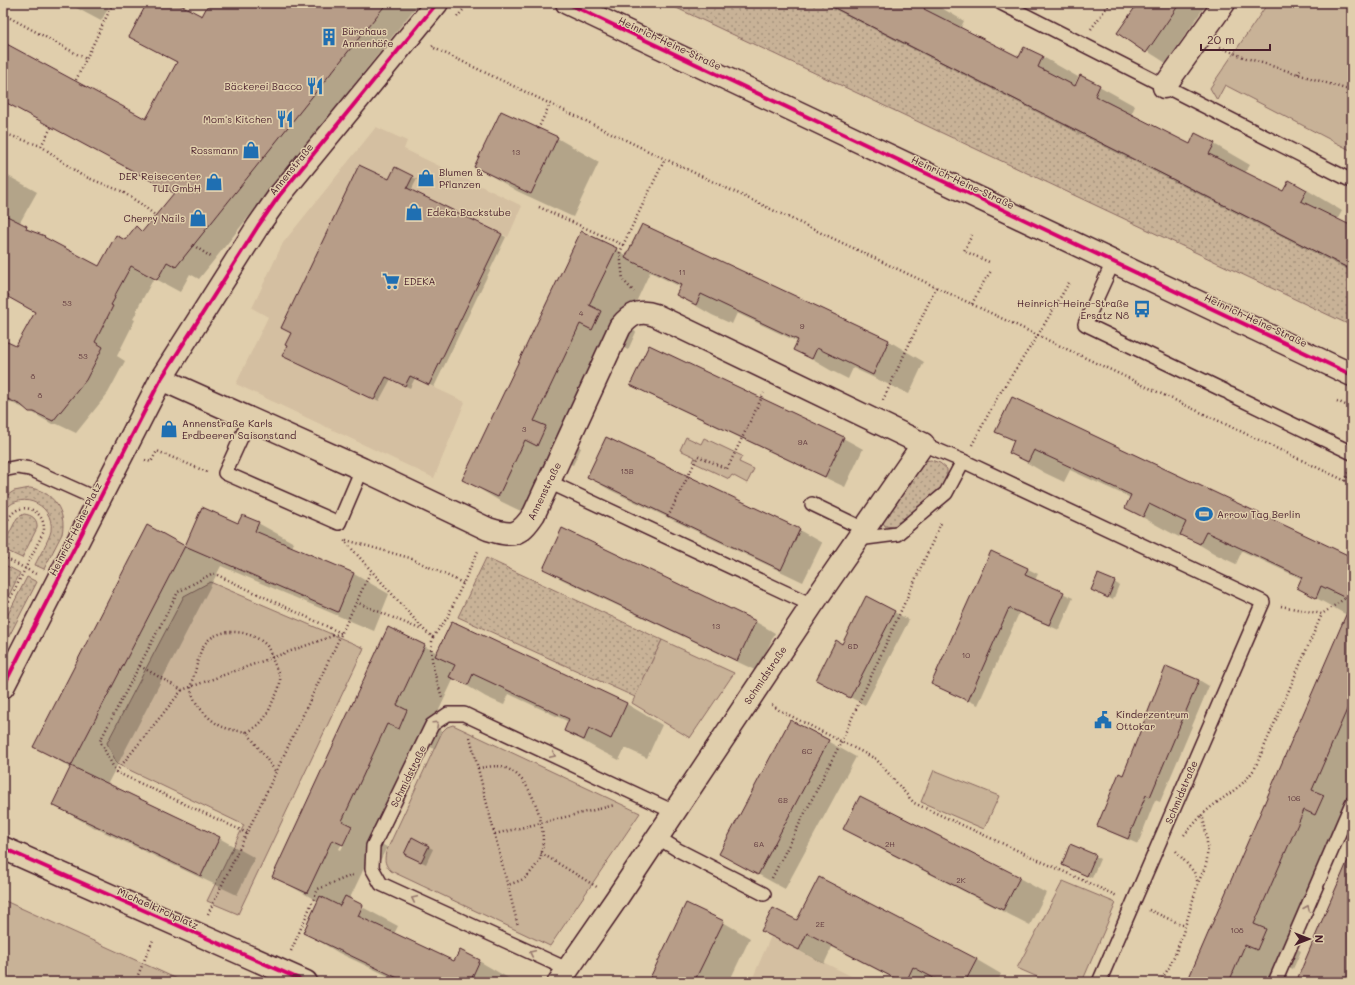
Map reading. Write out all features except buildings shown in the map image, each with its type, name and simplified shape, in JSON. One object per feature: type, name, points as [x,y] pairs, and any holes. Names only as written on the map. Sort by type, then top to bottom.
[{"type":"street","name":"Annenstraße","points":[[437,3],[279,196],[258,226],[161,379],[362,469],[488,529],[502,534],[514,534],[525,527],[534,514],[620,327],[626,320],[641,312],[655,315]]},
{"type":"street","name":"Heinrich-Heine-Straße","points":[[567,3],[1352,375]]},
{"type":"street","points":[[1164,86],[1224,3]]},
{"type":"street","points":[[655,315],[922,444]]},
{"type":"street","name":"Heinrich-Heine-Platz","points":[[3,687],[161,379]]},
{"type":"street","name":"Schmidstraße","points":[[563,976],[922,444]]},
{"type":"street","name":"Michaelkirchplatz","points":[[3,848],[306,982]]},
{"type":"lane","points":[[1001,3],[1352,181]]},
{"type":"lane","points":[[1113,262],[1085,324],[1352,453]]},
{"type":"lane","points":[[250,418],[226,473],[339,523],[362,469]]},
{"type":"lane","points":[[922,444],[963,461],[1263,602]]},
{"type":"lane","points":[[812,504],[861,534],[897,534],[946,493],[963,461]]},
{"type":"lane","name":"Heinrich-Heine-Platz","points":[[3,470],[18,467],[30,469],[99,500]]},
{"type":"lane","points":[[549,482],[812,605]]},
{"type":"lane","name":"Schmidstraße","points":[[1099,982],[1263,602]]},
{"type":"lane","points":[[448,714],[464,714],[674,812]]},
{"type":"lane","name":"Schmidstraße","points":[[448,714],[432,725],[373,846],[372,868],[380,884],[524,949],[563,976]]},
{"type":"lane","points":[[1275,982],[1352,803]]},
{"type":"lane","points":[[657,837],[678,850],[764,894]]},
{"type":"path","points":[[76,80],[112,3]]},
{"type":"path","points":[[1105,10],[1106,3]]},
{"type":"path","points":[[1081,44],[1110,3]]},
{"type":"path","points":[[453,22],[463,10]]},
{"type":"path","points":[[3,14],[86,59]]},
{"type":"path","points":[[1199,38],[1244,57],[1352,91]]},
{"type":"path","points":[[437,41],[432,47],[1352,484]]},
{"type":"path","points":[[1298,74],[1301,67]]},
{"type":"path","points":[[538,129],[550,104]]},
{"type":"path","points":[[41,146],[52,126]]},
{"type":"path","points":[[3,133],[41,146],[81,175],[121,192],[141,204],[156,216]]},
{"type":"path","points":[[655,315],[623,280],[620,253],[665,159]]},
{"type":"path","points":[[540,207],[623,245]]},
{"type":"path","points":[[972,235],[964,251],[989,262]]},
{"type":"path","points":[[972,304],[991,271]]},
{"type":"path","points":[[963,461],[998,396],[1038,335],[1070,281]]},
{"type":"path","points":[[873,421],[936,287]]},
{"type":"path","points":[[660,534],[698,456],[727,470],[773,373]]},
{"type":"path","points":[[1338,401],[1352,408]]},
{"type":"path","points":[[125,450],[151,462],[157,451],[213,475],[226,473]]},
{"type":"path","points":[[1345,481],[1352,465]]},
{"type":"path","points":[[764,894],[841,742],[944,518],[946,493]]},
{"type":"path","points":[[3,530],[12,514],[17,510],[28,509],[38,513],[44,523],[44,531],[3,613]]},
{"type":"path","points":[[339,523],[344,540],[425,631],[433,637]]},
{"type":"path","points":[[448,714],[435,678],[431,646],[433,637],[447,618],[488,529]]},
{"type":"path","points":[[344,540],[410,558],[463,583]]},
{"type":"path","points":[[3,557],[56,584]]},
{"type":"path","points":[[197,935],[371,571]]},
{"type":"path","points":[[247,832],[116,772],[100,741],[178,592],[213,574],[341,633]]},
{"type":"path","points":[[1174,849],[1186,832],[1202,815],[1238,787],[1247,779],[1255,768],[1322,614],[1348,597],[1352,588]]},
{"type":"path","points":[[356,602],[425,631]]},
{"type":"path","points":[[1263,602],[1322,614]]},
{"type":"path","points":[[223,632],[246,634],[258,639],[267,647],[272,658],[279,675],[280,683],[270,708],[263,720],[256,727],[247,732],[222,727],[212,720],[195,702],[191,687],[199,657],[204,645],[212,637],[223,632]]},
{"type":"path","points":[[116,772],[182,690],[341,633]]},
{"type":"path","points":[[140,666],[182,690]]},
{"type":"path","points":[[753,693],[779,710],[876,759],[914,803],[1185,926]]},
{"type":"path","points":[[464,714],[524,949]]},
{"type":"path","points":[[247,732],[276,772]]},
{"type":"path","points":[[478,768],[493,766],[509,769],[525,782],[535,802],[541,823],[544,843],[539,862],[525,878],[508,885]]},
{"type":"path","points":[[495,834],[645,798]]},
{"type":"path","points":[[1160,982],[1167,971],[1185,926],[1198,883],[1207,860],[1207,831],[1202,815]]},
{"type":"path","points":[[1159,843],[1174,849],[1194,872],[1198,883]]},
{"type":"path","points":[[541,853],[617,898]]},
{"type":"path","points":[[282,972],[318,889],[372,868]]},
{"type":"path","points":[[135,982],[162,919]]},
{"type":"path","points":[[3,977],[15,982]]},
{"type":"shaded area","points":[[666,3],[825,3],[1352,270],[1352,326]]},
{"type":"shaded area","points":[[1268,3],[1352,3],[1352,151],[1225,85],[1217,100],[1210,88]]},
{"type":"shaded area","points":[[376,127],[407,141],[404,149],[522,206],[508,237],[502,234],[429,385],[465,402],[434,478],[236,384],[268,317],[252,308],[283,243]]},
{"type":"shaded area","points":[[686,437],[701,444],[704,438],[742,456],[739,462],[754,469],[747,483],[732,475],[729,479],[693,462],[695,457],[680,450]]},
{"type":"shaded area","points":[[931,460],[940,463],[947,469],[947,480],[940,491],[893,527],[885,526],[882,521],[923,461]]},
{"type":"shaded area","points":[[30,488],[45,493],[52,498],[60,511],[62,518],[62,534],[44,569],[35,565],[51,531],[51,521],[47,512],[41,506],[25,500],[16,502],[9,506],[3,514],[3,498],[14,491]]},
{"type":"shaded area","points":[[24,514],[30,515],[34,518],[37,522],[37,528],[22,558],[3,549],[3,546],[17,518]]},
{"type":"shaded area","points":[[486,558],[662,640],[635,697],[458,617]]},
{"type":"shaded area","points":[[3,564],[20,573],[3,607]]},
{"type":"shaded area","points":[[27,577],[37,582],[3,648],[3,624]]},
{"type":"shaded area","points":[[210,582],[364,648],[238,914],[207,901],[244,825],[117,764],[107,743],[184,596]]},
{"type":"shaded area","points":[[662,640],[734,673],[690,738],[632,703]]},
{"type":"shaded area","points":[[453,725],[640,813],[550,946],[391,871],[386,865],[386,852],[442,732],[447,727]]},
{"type":"shaded area","points":[[934,770],[999,796],[984,829],[921,802]]},
{"type":"shaded area","points":[[1063,881],[1116,903],[1082,982],[1049,982],[1017,968]]},
{"type":"shaded area","points":[[3,900],[184,982],[3,982]]},
{"type":"shaded area","points":[[771,936],[863,982],[751,982]]},
{"type":"cycle path","points":[[3,687],[161,379],[258,226],[279,196],[437,3]]},
{"type":"cycle path","points":[[567,3],[1352,375]]},
{"type":"cycle path","points":[[3,848],[306,982]]},
{"type":"place","name":"Bürohaus Annenhöfe","points":[[329,37]]},
{"type":"place","name":"Bäckerei Bacco","points":[[315,86]]},
{"type":"place","name":"Mom's Kitchen","points":[[285,119]]},
{"type":"place","name":"Rossmann","points":[[251,150]]},
{"type":"place","name":"Blumen & Pflanzen","points":[[426,178]]},
{"type":"place","name":"DER Reisecenter TUI GmbH","points":[[214,182]]},
{"type":"place","name":"Edeka Backstube","points":[[414,212]]},
{"type":"place","name":"Cherry Nails","points":[[198,218]]},
{"type":"place","name":"EDEKA","points":[[391,281]]},
{"type":"place","name":"Heinrich-Heine-Straße Ersatz N8","points":[[1142,309]]},
{"type":"place","name":"Annenstraße Karls Erdbeeren Saisonstand","points":[[169,429]]},
{"type":"place","name":"Arrow Tag Berlin","points":[[1204,514]]},
{"type":"place","name":"Kinderzentrum Ottokar","points":[[1103,720]]}]
